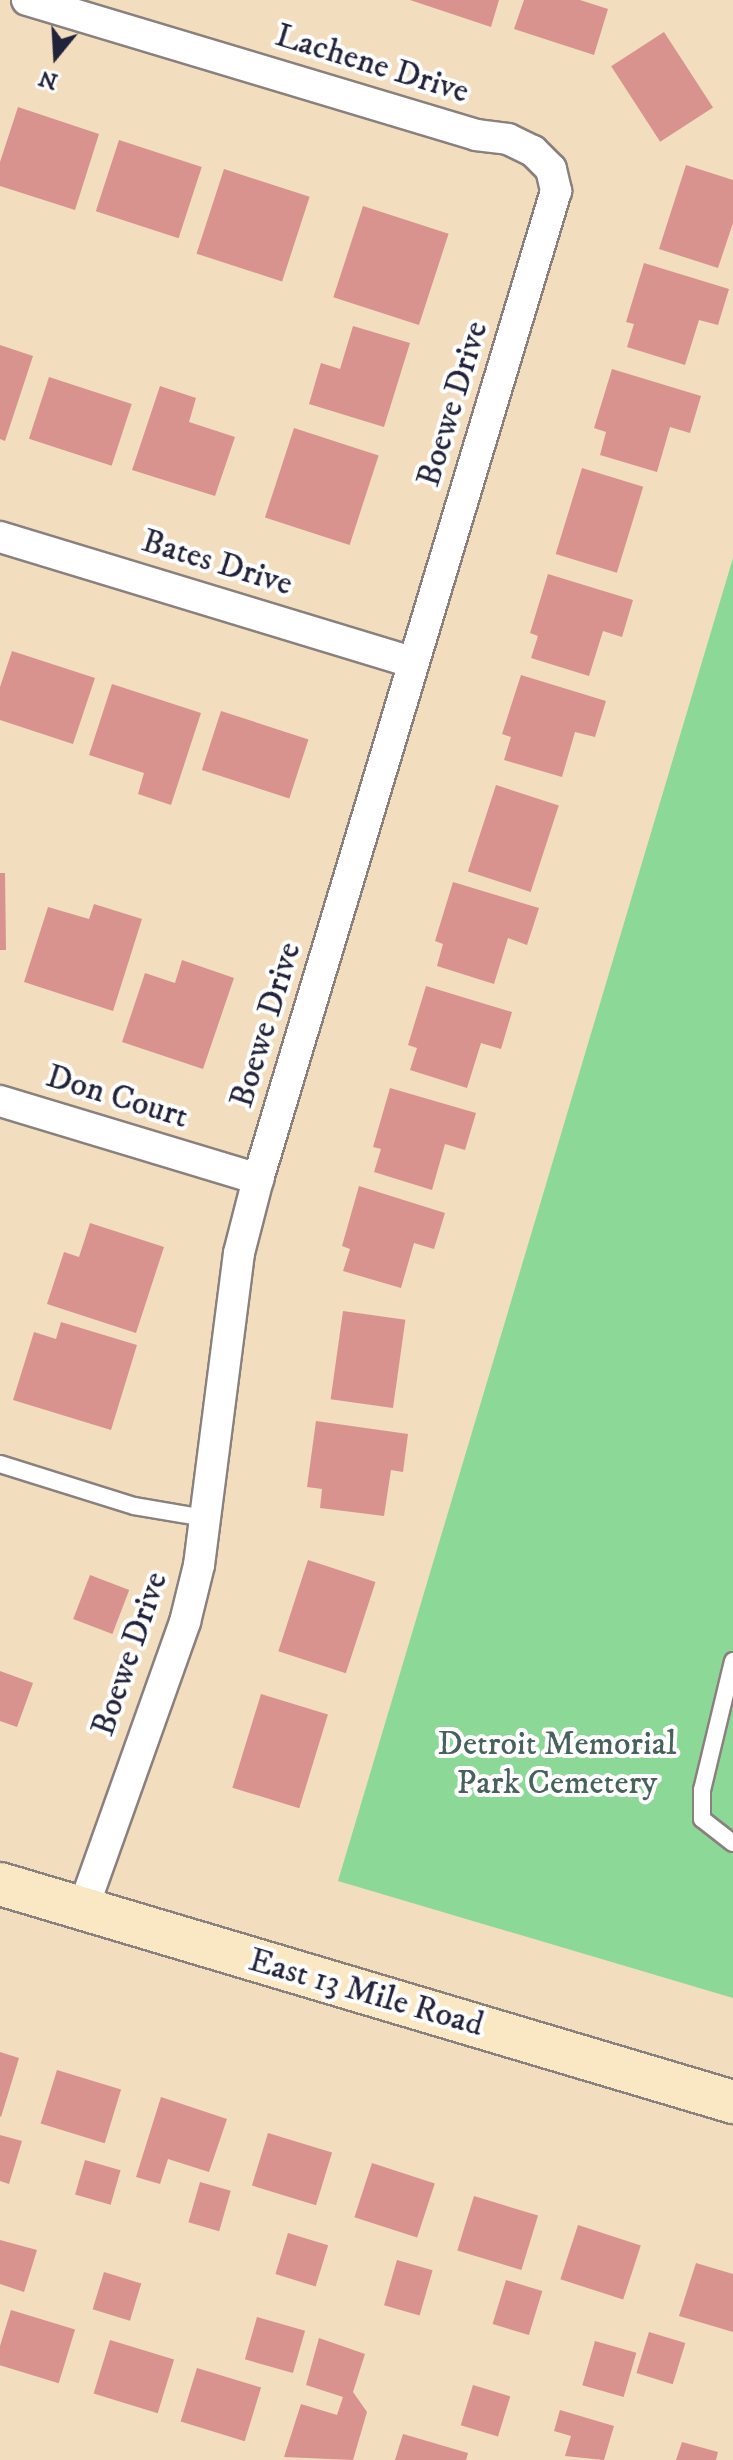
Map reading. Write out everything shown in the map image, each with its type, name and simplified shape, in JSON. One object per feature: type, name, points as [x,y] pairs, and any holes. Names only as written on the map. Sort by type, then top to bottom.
[{"type":"main road","name":"East 13 Mile Road","points":[[0,1884],[733,2102]]},
{"type":"street","name":"Lachene Drive","points":[[27,0],[476,135],[508,139],[533,151],[551,169]]},
{"type":"street","name":"Boewe Drive","points":[[83,1909],[185,1622],[204,1518],[239,1253],[258,1179],[412,662],[549,224],[556,191],[551,169]]},
{"type":"street","name":"Bates Drive","points":[[0,537],[412,662]]},
{"type":"street","name":"Don Court","points":[[0,1101],[258,1179]]},
{"type":"lane","points":[[0,1464],[134,1506],[204,1518]]},
{"type":"lane","points":[[733,1661],[702,1790],[702,1819],[733,1843]]},
{"type":"green space","name":"Detroit Memorial Park Cemetery","points":[[733,558],[733,1998],[338,1881]]},
{"type":"building","points":[[410,0],[499,0],[491,27]]},
{"type":"building","points":[[524,0],[580,0],[608,9],[594,55],[514,29]]},
{"type":"building","points":[[664,32],[713,107],[660,142],[611,66]]},
{"type":"building","points":[[18,107],[99,134],[75,210],[0,186],[0,162]]},
{"type":"building","points":[[119,140],[202,167],[179,238],[96,211]]},
{"type":"building","points":[[686,165],[733,180],[733,223],[718,268],[659,249]]},
{"type":"building","points":[[224,169],[310,197],[282,281],[196,254]]},
{"type":"building","points":[[363,206],[449,234],[419,325],[333,297]]},
{"type":"building","points":[[644,263],[729,289],[718,325],[699,320],[685,365],[627,347],[634,324],[626,322]]},
{"type":"building","points":[[353,326],[410,343],[384,427],[309,404],[321,363],[340,369]]},
{"type":"building","points":[[0,345],[33,356],[5,441],[0,439]]},
{"type":"building","points":[[612,369],[701,396],[690,433],[670,427],[657,472],[600,455],[606,432],[594,428]]},
{"type":"building","points":[[49,377],[132,404],[112,466],[29,439]]},
{"type":"building","points":[[160,386],[196,398],[189,422],[235,437],[215,496],[132,470]]},
{"type":"building","points":[[294,428],[379,456],[350,545],[265,517]]},
{"type":"building","points":[[582,468],[643,487],[617,573],[556,554]]},
{"type":"building","points":[[548,574],[633,600],[622,637],[603,631],[589,676],[531,658],[538,636],[530,633]]},
{"type":"building","points":[[12,651],[95,678],[73,744],[0,720],[0,687]]},
{"type":"building","points":[[521,675],[606,701],[595,737],[575,732],[562,777],[504,760],[511,737],[502,734]]},
{"type":"building","points":[[112,684],[201,713],[171,805],[138,794],[144,773],[89,755]]},
{"type":"building","points":[[221,711],[308,739],[289,798],[202,770]]},
{"type":"building","points":[[496,785],[559,805],[531,892],[468,872]]},
{"type":"building","points":[[0,873],[5,873],[6,950],[0,950]]},
{"type":"building","points":[[453,882],[539,908],[527,945],[508,938],[494,984],[437,966],[443,944],[435,941]]},
{"type":"building","points":[[94,904],[142,919],[113,1011],[24,982],[48,907],[89,919]]},
{"type":"building","points":[[182,960],[234,978],[203,1069],[122,1042],[145,973],[175,983]]},
{"type":"building","points":[[426,986],[512,1012],[501,1049],[481,1043],[467,1088],[410,1070],[417,1048],[408,1045]]},
{"type":"building","points":[[390,1088],[476,1113],[465,1150],[445,1144],[432,1190],[374,1172],[381,1149],[373,1147]]},
{"type":"building","points":[[359,1186],[445,1213],[434,1249],[414,1243],[401,1288],[343,1271],[350,1249],[342,1246]]},
{"type":"building","points":[[90,1223],[164,1247],[136,1333],[47,1304],[64,1252],[79,1257]]},
{"type":"building","points":[[343,1311],[405,1320],[393,1408],[331,1399]]},
{"type":"building","points":[[61,1322],[137,1345],[111,1430],[13,1400],[34,1332],[56,1339]]},
{"type":"building","points":[[316,1421],[408,1434],[403,1472],[391,1470],[384,1516],[320,1508],[322,1489],[307,1487]]},
{"type":"building","points":[[308,1560],[376,1582],[346,1673],[278,1651]]},
{"type":"building","points":[[90,1575],[129,1590],[112,1634],[73,1619]]},
{"type":"building","points":[[0,1671],[33,1683],[17,1727],[0,1721]]},
{"type":"building","points":[[261,1694],[328,1714],[299,1808],[232,1788]]},
{"type":"building","points":[[0,2052],[19,2058],[1,2117],[0,2116]]},
{"type":"building","points":[[57,2070],[121,2090],[105,2143],[41,2124]]},
{"type":"building","points":[[161,2097],[227,2119],[209,2172],[168,2159],[160,2184],[136,2177]]},
{"type":"building","points":[[268,2133],[332,2153],[316,2205],[252,2186]]},
{"type":"building","points":[[0,2135],[22,2141],[9,2184],[0,2181]]},
{"type":"building","points":[[85,2160],[121,2170],[111,2205],[75,2195]]},
{"type":"building","points":[[372,2163],[435,2183],[417,2238],[354,2217]]},
{"type":"building","points":[[200,2182],[231,2191],[219,2231],[188,2222]]},
{"type":"building","points":[[474,2196],[538,2216],[521,2270],[457,2251]]},
{"type":"building","points":[[578,2225],[641,2245],[623,2300],[560,2279]]},
{"type":"building","points":[[288,2233],[328,2245],[316,2286],[275,2274]]},
{"type":"building","points":[[0,2240],[37,2250],[24,2292],[0,2284]]},
{"type":"building","points":[[397,2260],[433,2270],[420,2315],[384,2305]]},
{"type":"building","points":[[696,2263],[733,2274],[733,2332],[679,2316]]},
{"type":"building","points":[[104,2272],[141,2283],[130,2321],[93,2309]]},
{"type":"building","points":[[506,2280],[542,2291],[529,2335],[493,2324]]},
{"type":"building","points":[[11,2310],[75,2330],[59,2383],[0,2365],[0,2346]]},
{"type":"building","points":[[257,2317],[305,2331],[293,2373],[245,2359]]},
{"type":"building","points":[[649,2332],[685,2343],[673,2384],[636,2373]]},
{"type":"building","points":[[319,2338],[365,2354],[353,2392],[367,2412],[353,2460],[284,2457],[301,2404],[337,2415],[343,2397],[306,2385]]},
{"type":"building","points":[[110,2340],[174,2360],[158,2413],[94,2394]]},
{"type":"building","points":[[595,2341],[636,2353],[624,2397],[582,2385]]},
{"type":"building","points":[[197,2368],[261,2388],[245,2441],[181,2422]]},
{"type":"building","points":[[473,2385],[510,2396],[498,2437],[461,2425]]},
{"type":"building","points":[[560,2410],[614,2426],[604,2460],[565,2456],[571,2436],[554,2431]]},
{"type":"building","points":[[403,2434],[468,2453],[466,2460],[395,2460]]},
{"type":"building","points":[[682,2442],[718,2452],[716,2460],[676,2460]]}]
